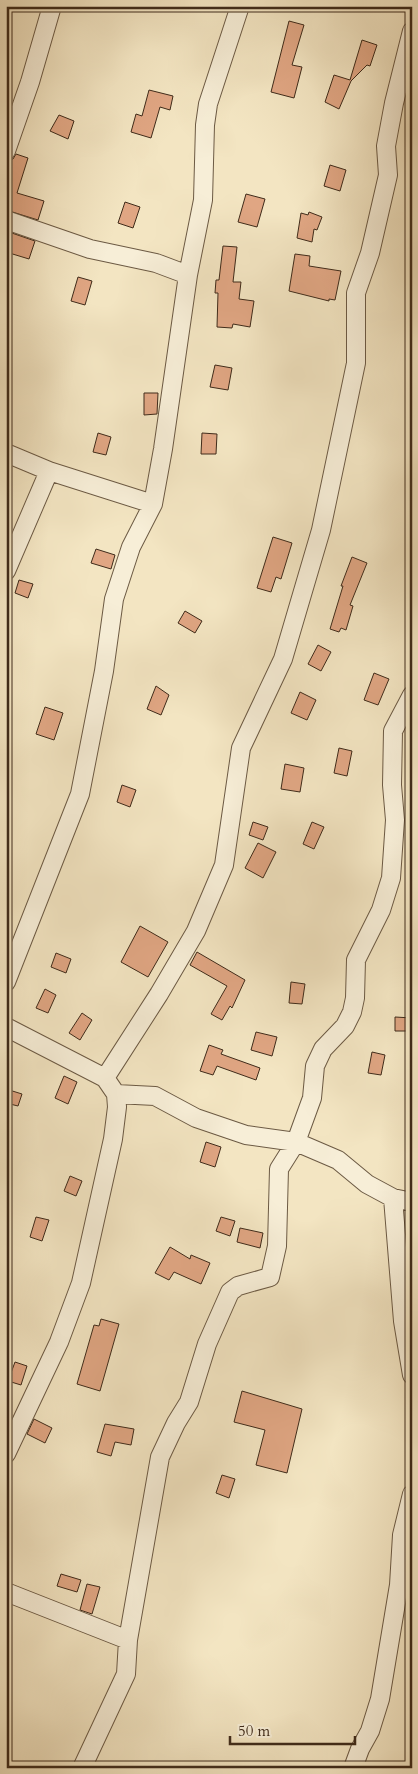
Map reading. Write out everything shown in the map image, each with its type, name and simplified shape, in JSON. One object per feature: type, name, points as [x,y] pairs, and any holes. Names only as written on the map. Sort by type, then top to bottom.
[{"type":"street","points":[[6,151],[52,6]]},
{"type":"street","points":[[6,982],[80,794],[104,671],[114,599],[131,547],[153,504],[165,440],[188,275],[204,200],[205,125],[208,104],[240,6]]},
{"type":"street","points":[[105,1078],[159,994],[196,931],[224,864],[241,748],[283,659],[321,530],[356,363],[356,293],[370,253],[388,175],[386,146],[412,31]]},
{"type":"street","points":[[6,220],[90,249],[156,263],[188,275]]},
{"type":"street","points":[[6,453],[48,471],[153,504]]},
{"type":"street","points":[[6,571],[48,471]]},
{"type":"street","points":[[83,1767],[126,1674],[128,1640],[160,1457],[176,1423],[189,1402],[207,1344],[230,1292],[238,1286],[270,1277],[277,1246],[279,1169],[296,1142],[312,1098],[315,1066],[323,1049],[344,1026],[352,1012],[355,998],[356,960],[381,910],[391,878],[395,820],[392,785],[393,731],[412,695]]},
{"type":"street","points":[[6,1027],[105,1078],[116,1094],[117,1107],[113,1140],[81,1283],[59,1342],[6,1454]]},
{"type":"street","points":[[116,1094],[155,1096],[196,1118],[246,1135],[296,1142],[338,1160],[367,1184],[394,1198],[412,1202]]},
{"type":"street","points":[[394,1198],[403,1322],[412,1375]]},
{"type":"street","points":[[353,1768],[360,1749],[370,1731],[380,1698],[399,1585],[402,1536],[412,1494]]},
{"type":"street","points":[[6,1592],[128,1640]]},
{"type":"building","points":[[289,21],[304,25],[292,65],[302,67],[294,98],[271,92]]},
{"type":"building","points":[[362,40],[377,45],[370,66],[367,65],[351,81],[339,109],[325,102],[334,75],[350,80]]},
{"type":"building","points":[[149,90],[173,96],[170,110],[160,107],[151,138],[131,132],[136,114],[142,116]]},
{"type":"building","points":[[59,115],[74,121],[68,139],[50,131]]},
{"type":"building","points":[[16,154],[28,158],[17,193],[44,201],[38,220],[6,210],[6,162],[13,159]]},
{"type":"building","points":[[330,165],[346,170],[340,191],[324,186]]},
{"type":"building","points":[[246,194],[265,199],[257,227],[238,222]]},
{"type":"building","points":[[125,202],[140,207],[133,228],[118,223]]},
{"type":"building","points":[[309,212],[322,217],[317,230],[314,229],[312,242],[297,238],[301,213],[308,215]]},
{"type":"building","points":[[6,231],[35,241],[29,259],[6,252]]},
{"type":"building","points":[[223,246],[237,247],[233,282],[241,282],[239,299],[254,301],[250,327],[233,324],[232,328],[217,327],[218,293],[215,293],[216,280],[219,280]]},
{"type":"building","points":[[295,254],[310,256],[309,266],[341,271],[335,300],[329,299],[329,301],[289,291]]},
{"type":"building","points":[[78,277],[92,281],[85,305],[71,301]]},
{"type":"building","points":[[215,365],[232,368],[228,390],[210,387]]},
{"type":"building","points":[[144,393],[158,393],[157,414],[144,415]]},
{"type":"building","points":[[98,433],[111,437],[106,455],[93,452]]},
{"type":"building","points":[[202,433],[217,434],[216,454],[201,454]]},
{"type":"building","points":[[273,537],[292,543],[281,579],[276,577],[271,592],[257,588]]},
{"type":"building","points":[[96,549],[115,555],[111,569],[91,563]]},
{"type":"building","points":[[352,557],[367,563],[350,605],[353,606],[346,630],[341,628],[339,632],[330,629],[343,586],[341,586]]},
{"type":"building","points":[[19,580],[33,584],[28,598],[15,593]]},
{"type":"building","points":[[185,611],[202,621],[195,633],[178,623]]},
{"type":"building","points":[[318,645],[331,652],[321,671],[308,664]]},
{"type":"building","points":[[374,673],[389,679],[378,705],[364,700]]},
{"type":"building","points":[[156,686],[169,695],[161,715],[147,709]]},
{"type":"building","points":[[300,692],[316,700],[307,720],[291,713]]},
{"type":"building","points":[[45,707],[63,713],[54,740],[36,734]]},
{"type":"building","points":[[339,748],[352,751],[347,776],[334,773]]},
{"type":"building","points":[[285,764],[304,768],[300,792],[281,789]]},
{"type":"building","points":[[122,785],[136,790],[130,807],[117,802]]},
{"type":"building","points":[[253,822],[268,827],[263,840],[249,835]]},
{"type":"building","points":[[312,822],[324,827],[314,849],[303,844]]},
{"type":"building","points":[[258,843],[276,852],[263,878],[245,868]]},
{"type":"building","points":[[140,926],[168,942],[148,977],[121,962]]},
{"type":"building","points":[[197,952],[245,980],[232,1008],[230,1006],[222,1020],[211,1014],[227,986],[190,965]]},
{"type":"building","points":[[56,953],[71,959],[66,973],[51,967]]},
{"type":"building","points":[[291,982],[305,984],[302,1004],[289,1003]]},
{"type":"building","points":[[45,989],[56,995],[48,1013],[36,1008]]},
{"type":"building","points":[[82,1013],[92,1020],[80,1040],[69,1033]]},
{"type":"building","points":[[395,1017],[412,1018],[412,1031],[395,1031]]},
{"type":"building","points":[[256,1032],[277,1037],[272,1056],[251,1050]]},
{"type":"building","points":[[209,1045],[223,1050],[221,1054],[260,1068],[256,1080],[217,1066],[213,1075],[200,1071]]},
{"type":"building","points":[[372,1052],[385,1055],[381,1075],[368,1073]]},
{"type":"building","points":[[64,1076],[77,1082],[68,1104],[55,1098]]},
{"type":"building","points":[[6,1089],[22,1094],[18,1106],[6,1103]]},
{"type":"building","points":[[206,1142],[221,1147],[215,1167],[200,1162]]},
{"type":"building","points":[[70,1176],[82,1181],[76,1196],[64,1191]]},
{"type":"building","points":[[36,1217],[49,1220],[42,1241],[30,1237]]},
{"type":"building","points":[[221,1217],[235,1221],[230,1236],[216,1231]]},
{"type":"building","points":[[240,1228],[263,1233],[260,1248],[237,1242]]},
{"type":"building","points":[[170,1247],[190,1259],[191,1255],[210,1263],[201,1284],[174,1272],[169,1280],[155,1273]]},
{"type":"building","points":[[101,1319],[119,1324],[100,1391],[77,1384],[94,1325],[99,1326]]},
{"type":"building","points":[[15,1362],[27,1366],[21,1385],[8,1381]]},
{"type":"building","points":[[242,1391],[302,1409],[287,1473],[256,1465],[265,1430],[234,1422]]},
{"type":"building","points":[[34,1419],[52,1428],[45,1443],[27,1434]]},
{"type":"building","points":[[105,1424],[134,1429],[131,1445],[115,1442],[111,1456],[97,1452]]},
{"type":"building","points":[[222,1475],[235,1479],[229,1498],[216,1493]]},
{"type":"building","points":[[61,1574],[81,1580],[77,1592],[57,1586]]},
{"type":"building","points":[[87,1584],[100,1587],[92,1614],[80,1610]]}]
